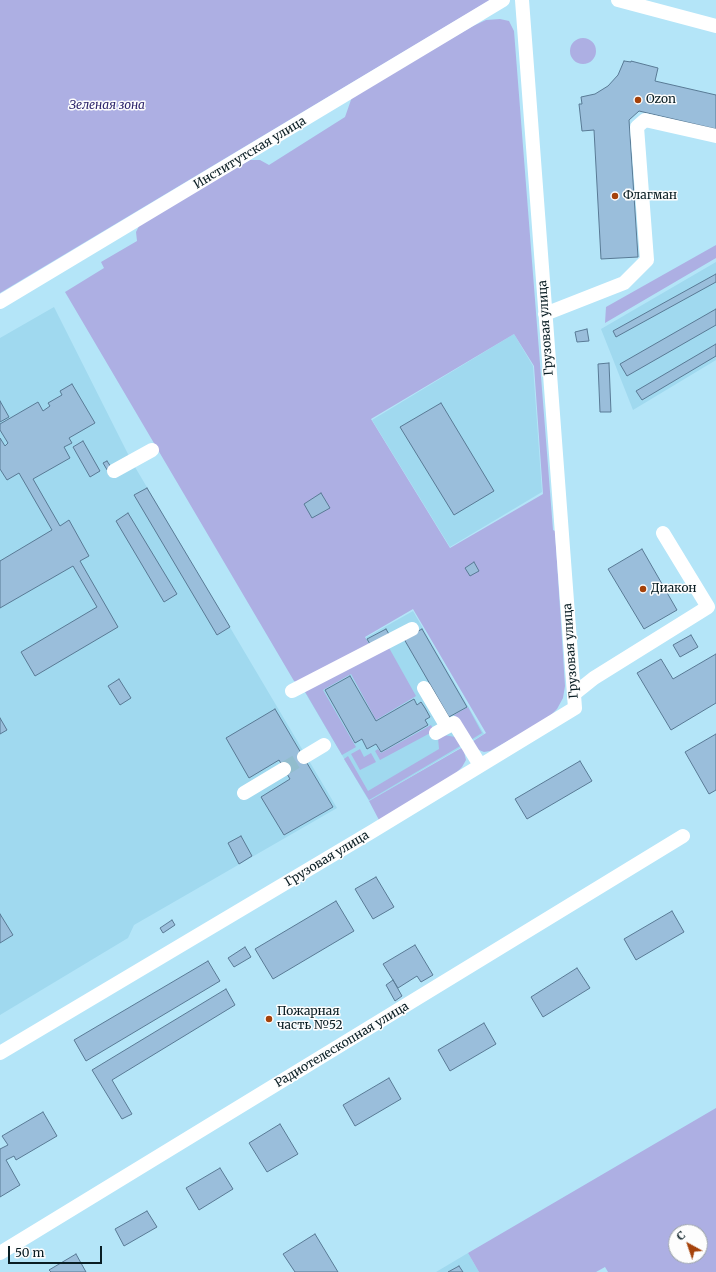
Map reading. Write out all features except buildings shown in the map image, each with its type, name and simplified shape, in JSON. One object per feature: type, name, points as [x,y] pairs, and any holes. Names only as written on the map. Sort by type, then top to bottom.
[{"type":"street","name":"Грузовая улица","points":[[0,1053],[373,831],[575,708],[523,0]]},
{"type":"street","points":[[618,0],[716,26]]},
{"type":"street","name":"Институтская улица","points":[[0,302],[502,1]]},
{"type":"street","points":[[545,314],[624,283],[647,260],[637,127],[645,120],[716,136]]},
{"type":"street","points":[[114,471],[152,450]]},
{"type":"street","points":[[574,694],[594,678],[708,607],[664,533]]},
{"type":"street","points":[[292,691],[396,640],[412,629]]},
{"type":"street","points":[[424,688],[441,730],[454,723],[480,765]]},
{"type":"street","points":[[304,758],[324,745]]},
{"type":"street","points":[[244,793],[284,769]]},
{"type":"street","name":"Радиотелескопная улица","points":[[0,1253],[683,836]]},
{"type":"shaded area","points":[[716,262],[716,360],[633,410],[601,329]]},
{"type":"shaded area","points":[[54,307],[132,462],[337,808],[134,925],[128,938],[0,1015],[0,338]]},
{"type":"shaded area","points":[[514,334],[533,366],[542,492],[450,547],[372,420]]},
{"type":"shaded area","points":[[413,611],[484,734],[369,801],[296,677]]},
{"type":"shaded area","points":[[468,1253],[479,1272],[436,1272]]},
{"type":"green space","name":"Зеленая зона","points":[[0,0],[490,0],[0,293]]},
{"type":"green space","points":[[500,19],[509,21],[514,31],[553,530],[555,531],[565,686],[563,698],[557,709],[547,719],[490,751],[484,752],[470,743],[486,733],[413,609],[365,637],[370,646],[296,682],[294,681],[65,292],[104,268],[101,262],[137,241],[136,232],[141,222],[250,160],[260,160],[269,165],[345,117],[352,97],[473,26],[486,20]],"holes":[[[514,334],[534,366],[543,494],[450,548],[371,419]]]},
{"type":"green space","points":[[583,38],[592,42],[596,51],[592,60],[583,64],[574,60],[570,51],[574,42]]},
{"type":"green space","points":[[716,245],[716,258],[605,323],[606,307]]},
{"type":"green space","points":[[388,646],[416,696],[376,720],[351,674],[323,690],[356,747],[342,755],[304,690]]},
{"type":"green space","points":[[468,707],[482,733],[469,741],[454,715]]},
{"type":"green space","points":[[431,725],[434,731],[380,760],[375,751],[378,749],[381,753]]},
{"type":"green space","points":[[444,735],[455,737],[462,745],[369,800],[344,759],[348,756],[368,791],[439,749],[438,738]]},
{"type":"green space","points":[[463,747],[466,760],[462,767],[453,776],[379,820],[369,801]]},
{"type":"green space","points":[[360,749],[364,757],[371,753],[376,762],[360,770],[351,754]]},
{"type":"green space","points":[[716,1108],[716,1272],[608,1272],[605,1267],[596,1272],[479,1272],[468,1253]]},
{"type":"tunnel","points":[[284,769],[304,757]]},
{"type":"place","name":"Ozon","points":[[638,100]]},
{"type":"place","name":"Флагман","points":[[615,196]]},
{"type":"place","name":"Диакон","points":[[643,589]]},
{"type":"place","name":"Пожарная часть №52","points":[[269,1019]]}]
